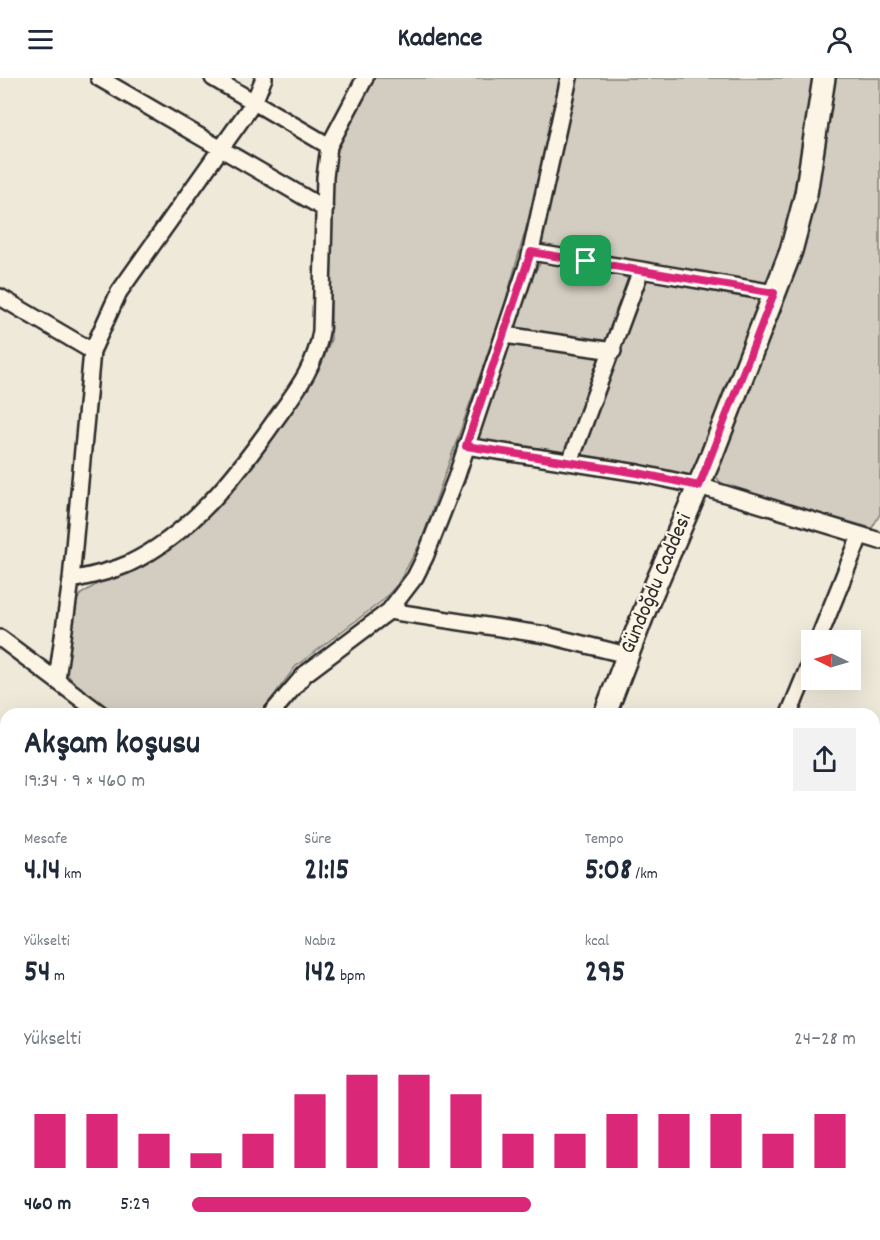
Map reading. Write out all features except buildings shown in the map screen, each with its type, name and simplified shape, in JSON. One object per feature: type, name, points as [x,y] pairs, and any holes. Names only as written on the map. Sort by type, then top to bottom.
[{"type":"street","points":[[99,78],[325,209]]},
{"type":"street","points":[[213,78],[329,146]]},
{"type":"street","points":[[57,679],[71,580],[92,351],[119,292],[254,102],[264,78]]},
{"type":"street","points":[[71,580],[127,565],[153,549],[194,516],[238,473],[309,372],[321,331],[325,177],[329,146],[364,78]]},
{"type":"street","points":[[276,708],[304,674],[389,611],[415,577],[425,556],[505,335],[531,252],[569,78]]},
{"type":"street","name":"Gündoğdu Caddesi","points":[[607,708],[627,655],[699,486],[791,251],[806,194],[824,78]]},
{"type":"street","points":[[531,252],[774,293]]},
{"type":"street","points":[[570,462],[613,351],[641,270]]},
{"type":"street","points":[[0,297],[92,351]]},
{"type":"street","points":[[505,335],[613,351]]},
{"type":"street","points":[[466,446],[570,462],[699,486],[860,536],[880,540]]},
{"type":"street","points":[[822,630],[860,536]]},
{"type":"street","points":[[389,611],[546,635],[627,655]]},
{"type":"street","points":[[0,638],[93,708]]},
{"type":"street","points":[[791,708],[801,685]]},
{"type":"shaded area","points":[[371,78],[562,78],[544,164],[504,307],[421,542],[397,585],[382,601],[296,666],[264,708],[101,708],[84,694],[65,672],[74,604],[81,594],[105,579],[144,566],[219,504],[245,474],[321,366],[331,339],[330,228],[335,156]]},
{"type":"shaded area","points":[[575,78],[814,78],[790,214],[767,285],[538,246]]},
{"type":"shaded area","points":[[832,78],[880,78],[880,514],[872,528],[730,488],[720,482],[714,474]]},
{"type":"shaded area","points":[[541,262],[620,274],[630,280],[608,340],[603,344],[518,328],[515,323],[530,280]]},
{"type":"shaded area","points":[[651,278],[763,298],[691,476],[578,455],[645,280]]},
{"type":"shaded area","points":[[511,342],[602,357],[578,430],[564,456],[484,444],[474,437],[507,346]]},
{"type":"route","points":[[531,252],[586,261],[774,293],[699,486],[638,473],[466,446],[531,252]]}]
